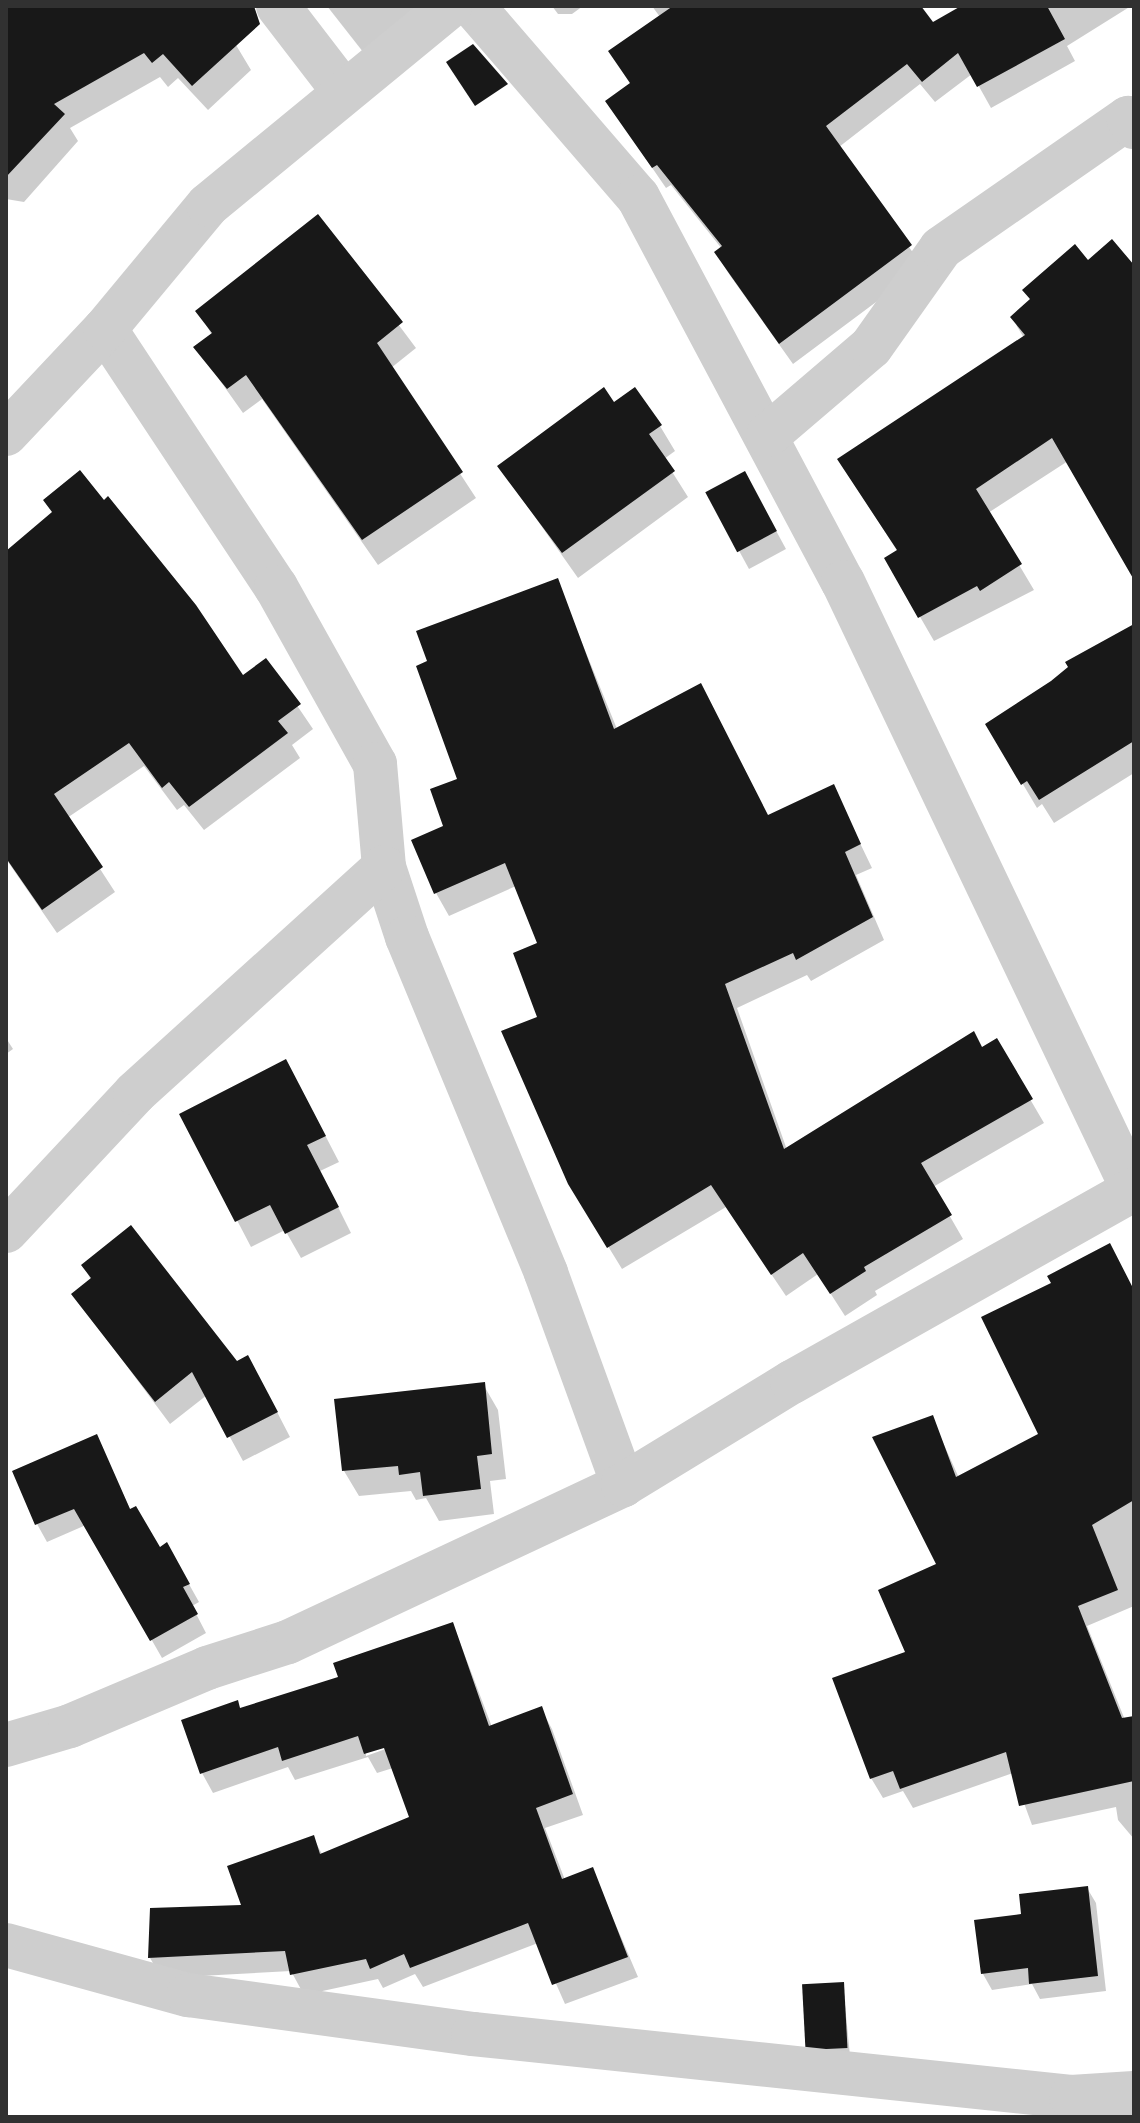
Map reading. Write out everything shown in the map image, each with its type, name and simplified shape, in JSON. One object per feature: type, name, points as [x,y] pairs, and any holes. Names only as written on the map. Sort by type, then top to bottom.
[{"type":"street","points":[[278,6],[344,92]]},
{"type":"street","points":[[6,434],[105,329],[208,205],[450,6]]},
{"type":"street","points":[[6,1745],[70,1726],[207,1668],[288,1642],[623,1485],[792,1382],[1133,1189],[768,435],[638,197],[473,6]]},
{"type":"street","points":[[768,435],[871,347],[941,248],[1128,118],[1134,127]]},
{"type":"street","points":[[105,329],[276,587],[375,764],[384,867],[412,950],[546,1273],[623,1485]]},
{"type":"street","points":[[6,1231],[135,1093],[384,867]]},
{"type":"street","points":[[6,1945],[188,1995],[473,2034],[1069,2107],[1134,2093]]},
{"type":"building","points":[[6,6],[254,6],[260,24],[192,86],[163,54],[152,63],[144,53],[54,104],[65,114],[6,177]]},
{"type":"building","points":[[673,6],[921,6],[933,22],[961,6],[1047,6],[1065,39],[977,87],[958,53],[922,82],[907,64],[826,126],[912,245],[779,344],[714,252],[722,246],[657,165],[652,168],[605,101],[630,83],[608,51]]},
{"type":"building","points":[[473,44],[508,84],[475,106],[446,62]]},
{"type":"building","points":[[318,214],[403,322],[377,343],[463,472],[362,540],[246,375],[227,389],[193,347],[212,333],[195,311]]},
{"type":"building","points":[[1112,239],[1134,265],[1134,580],[1052,438],[976,489],[1022,564],[980,591],[977,586],[918,618],[884,558],[897,550],[837,459],[1025,335],[1010,317],[1030,299],[1022,290],[1075,244],[1088,260]]},
{"type":"building","points":[[604,387],[614,402],[635,387],[662,425],[649,434],[675,471],[562,553],[497,466]]},
{"type":"building","points":[[80,470],[104,500],[108,496],[196,605],[243,675],[266,658],[301,704],[278,721],[288,733],[189,807],[169,782],[162,788],[129,743],[54,794],[103,867],[42,910],[6,858],[6,551],[52,512],[43,500]]},
{"type":"building","points":[[745,471],[777,531],[737,552],[705,492]]},
{"type":"building","points":[[558,578],[614,729],[701,683],[768,815],[834,784],[861,844],[845,852],[873,917],[796,960],[793,953],[725,984],[784,1149],[974,1031],[982,1047],[997,1038],[1033,1099],[921,1163],[952,1215],[864,1267],[866,1271],[830,1294],[803,1253],[771,1275],[711,1185],[607,1248],[568,1184],[501,1031],[537,1017],[513,953],[537,943],[505,863],[434,894],[411,840],[443,826],[430,789],[457,779],[416,666],[427,661],[416,631]]},
{"type":"building","points":[[1134,624],[1134,741],[1039,800],[1027,781],[1021,785],[985,724],[1051,681],[1068,667],[1065,662]]},
{"type":"building","points":[[286,1059],[326,1136],[307,1145],[339,1207],[285,1234],[270,1205],[235,1222],[179,1114]]},
{"type":"building","points":[[131,1225],[237,1361],[248,1355],[278,1412],[227,1438],[192,1372],[155,1402],[71,1294],[91,1278],[81,1265]]},
{"type":"building","points":[[1110,1243],[1134,1290],[1134,1500],[1092,1525],[1118,1590],[1078,1606],[1122,1718],[1134,1716],[1134,1781],[1019,1806],[1006,1752],[900,1789],[893,1771],[870,1779],[832,1678],[905,1652],[878,1590],[936,1564],[872,1437],[933,1415],[956,1477],[1038,1434],[981,1317],[1051,1283],[1047,1276]]},
{"type":"building","points":[[485,1382],[492,1454],[477,1456],[481,1489],[423,1496],[420,1472],[399,1475],[398,1466],[342,1471],[334,1399]]},
{"type":"building","points":[[97,1434],[130,1509],[136,1506],[160,1547],[167,1542],[190,1584],[183,1587],[198,1614],[150,1641],[74,1509],[35,1525],[12,1471]]},
{"type":"building","points":[[453,1622],[489,1726],[542,1706],[573,1794],[536,1808],[562,1879],[593,1867],[628,1957],[552,1985],[528,1923],[410,1968],[404,1954],[370,1969],[366,1959],[290,1975],[285,1951],[148,1958],[150,1908],[241,1905],[227,1866],[314,1835],[320,1854],[409,1817],[384,1748],[364,1754],[358,1736],[282,1761],[278,1747],[200,1774],[181,1720],[238,1700],[240,1708],[338,1677],[333,1663]]},
{"type":"building","points":[[1088,1886],[1098,1976],[1029,1984],[1028,1968],[981,1974],[974,1920],[1021,1914],[1019,1894]]},
{"type":"building","points":[[844,1982],[847,2048],[806,2050],[802,1984]]}]
